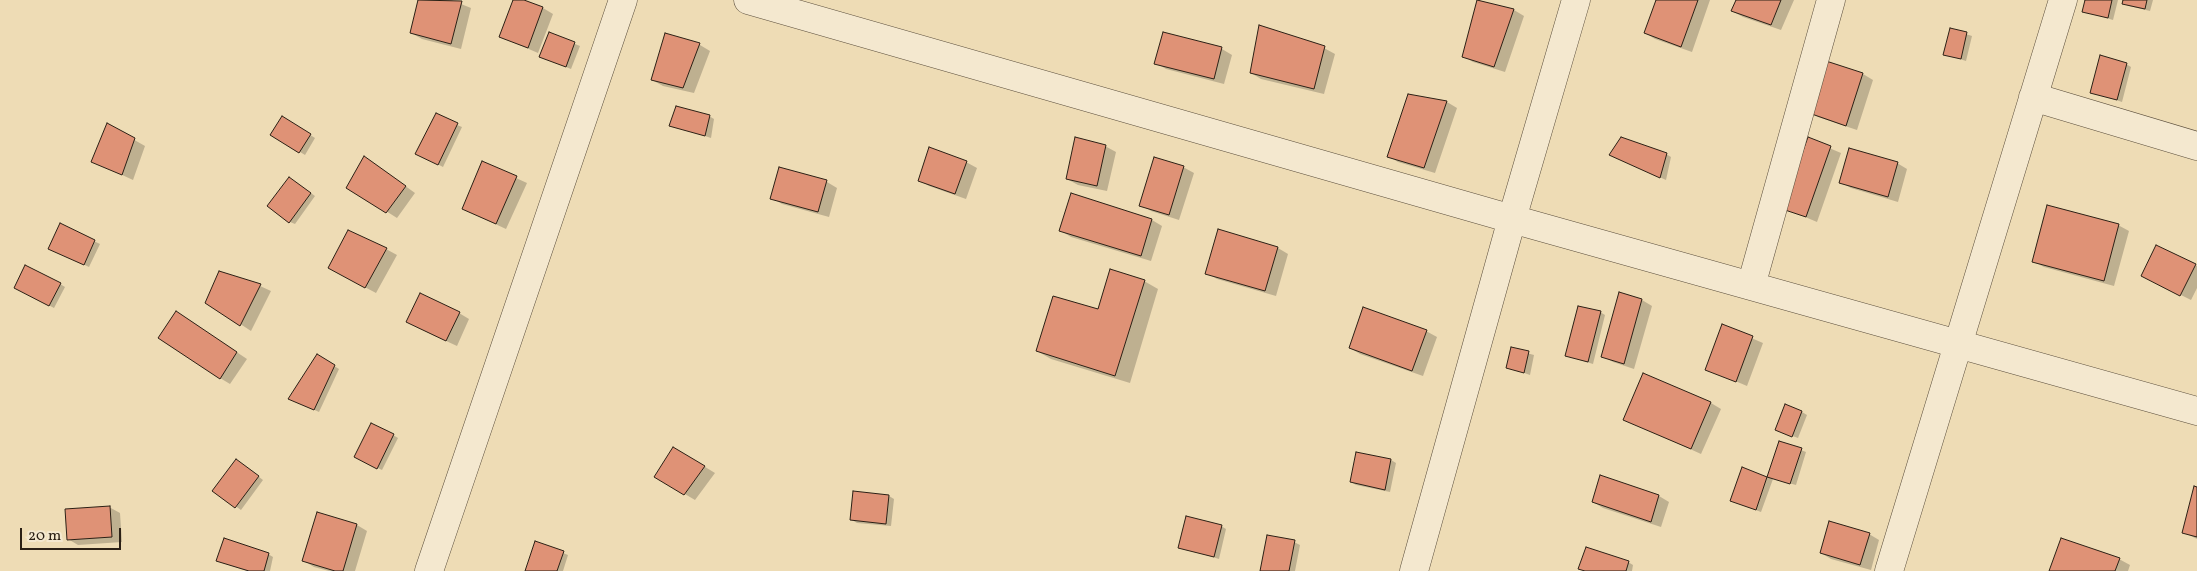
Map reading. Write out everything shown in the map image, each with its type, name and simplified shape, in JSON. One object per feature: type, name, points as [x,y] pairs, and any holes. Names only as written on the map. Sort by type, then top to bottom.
[{"type":"street","points":[[429,571],[623,0]]},
{"type":"street","points":[[748,0],[1512,219],[2197,411]]},
{"type":"street","points":[[1414,571],[1512,219],[1576,0]]},
{"type":"street","points":[[1751,286],[1831,0]]},
{"type":"street","points":[[1889,571],[2063,0]]},
{"type":"street","points":[[2034,97],[2197,146]]},
{"type":"building","points":[[418,0],[462,1],[451,44],[410,33]]},
{"type":"building","points":[[513,0],[524,0],[543,7],[528,48],[499,37]]},
{"type":"building","points":[[1477,0],[1514,9],[1494,67],[1462,57]]},
{"type":"building","points":[[1656,0],[1698,0],[1681,47],[1644,33]]},
{"type":"building","points":[[1736,0],[1781,0],[1771,25],[1731,11]]},
{"type":"building","points":[[2085,0],[2112,0],[2108,18],[2082,12]]},
{"type":"building","points":[[2123,0],[2147,0],[2145,9],[2122,4]]},
{"type":"building","points":[[1259,25],[1325,46],[1314,89],[1250,73]]},
{"type":"building","points":[[1950,28],[1967,32],[1961,59],[1943,55]]},
{"type":"building","points":[[549,32],[575,42],[566,67],[539,57]]},
{"type":"building","points":[[1163,32],[1222,47],[1214,79],[1154,64]]},
{"type":"building","points":[[665,33],[700,43],[683,88],[651,80]]},
{"type":"building","points":[[2100,55],[2127,63],[2117,100],[2090,93]]},
{"type":"building","points":[[1823,60],[1863,73],[1846,126],[1806,112]]},
{"type":"building","points":[[1408,94],[1447,101],[1424,168],[1387,157]]},
{"type":"building","points":[[676,106],[710,115],[705,136],[669,126]]},
{"type":"building","points":[[436,113],[458,123],[438,165],[415,154]]},
{"type":"building","points":[[282,116],[311,134],[299,153],[270,135]]},
{"type":"building","points":[[107,123],[135,138],[122,175],[91,162]]},
{"type":"building","points":[[1075,137],[1106,145],[1097,186],[1066,179]]},
{"type":"building","points":[[1621,137],[1667,153],[1660,178],[1609,155]]},
{"type":"building","points":[[1808,137],[1831,146],[1806,217],[1782,209]]},
{"type":"building","points":[[929,147],[967,161],[955,194],[918,181]]},
{"type":"building","points":[[1849,148],[1898,162],[1888,197],[1839,183]]},
{"type":"building","points":[[364,156],[406,186],[386,213],[346,188]]},
{"type":"building","points":[[1154,157],[1184,166],[1169,215],[1139,206]]},
{"type":"building","points":[[482,161],[517,176],[496,224],[462,209]]},
{"type":"building","points":[[779,167],[827,180],[818,212],[770,199]]},
{"type":"building","points":[[289,177],[311,193],[289,223],[267,206]]},
{"type":"building","points":[[1071,193],[1152,219],[1141,256],[1059,231]]},
{"type":"building","points":[[2047,205],[2119,224],[2104,281],[2032,262]]},
{"type":"building","points":[[60,223],[95,240],[84,265],[48,249]]},
{"type":"building","points":[[1218,229],[1278,247],[1265,291],[1205,274]]},
{"type":"building","points":[[348,230],[387,248],[365,288],[328,268]]},
{"type":"building","points":[[2156,245],[2196,264],[2180,296],[2141,276]]},
{"type":"building","points":[[25,265],[61,283],[49,306],[14,288]]},
{"type":"building","points":[[1110,269],[1145,280],[1115,376],[1036,351],[1053,296],[1098,309]]},
{"type":"building","points":[[219,271],[261,284],[240,326],[205,303]]},
{"type":"building","points":[[1619,292],[1642,299],[1624,364],[1601,357]]},
{"type":"building","points":[[420,293],[460,312],[446,341],[406,322]]},
{"type":"building","points":[[1578,306],[1601,311],[1588,362],[1565,356]]},
{"type":"building","points":[[1363,307],[1427,330],[1412,371],[1349,348]]},
{"type":"building","points":[[176,311],[237,352],[220,379],[158,338]]},
{"type":"building","points":[[1722,324],[1753,336],[1736,382],[1705,370]]},
{"type":"building","points":[[1511,347],[1529,351],[1524,373],[1506,368]]},
{"type":"building","points":[[317,354],[335,365],[314,410],[288,399]]},
{"type":"building","points":[[1643,373],[1711,402],[1691,449],[1623,420]]},
{"type":"building","points":[[1785,404],[1802,411],[1792,437],[1775,430]]},
{"type":"building","points":[[371,423],[394,434],[377,469],[354,457]]},
{"type":"building","points":[[1779,441],[1802,448],[1790,484],[1767,477]]},
{"type":"building","points":[[673,447],[705,466],[684,495],[654,477]]},
{"type":"building","points":[[1356,452],[1391,459],[1385,490],[1350,482]]},
{"type":"building","points":[[236,459],[259,476],[235,508],[212,491]]},
{"type":"building","points":[[1742,467],[1767,477],[1756,510],[1730,501]]},
{"type":"building","points":[[1600,475],[1659,495],[1651,522],[1592,502]]},
{"type":"building","points":[[2194,486],[2197,487],[2197,537],[2182,533]]},
{"type":"building","points":[[853,491],[889,495],[886,524],[850,520]]},
{"type":"building","points":[[110,506],[112,537],[67,540],[65,509]]},
{"type":"building","points":[[317,512],[357,524],[343,571],[335,571],[302,561]]},
{"type":"building","points":[[1186,516],[1222,525],[1214,557],[1178,548]]},
{"type":"building","points":[[1829,521],[1870,533],[1860,565],[1820,553]]},
{"type":"building","points":[[1267,535],[1295,540],[1289,571],[1260,571]]},
{"type":"building","points":[[224,538],[269,553],[264,571],[249,571],[216,561]]},
{"type":"building","points":[[2061,538],[2120,558],[2115,571],[2049,571]]},
{"type":"building","points":[[535,541],[564,551],[557,571],[525,571]]},
{"type":"building","points":[[1586,547],[1629,561],[1626,571],[1585,571],[1578,569]]}]
